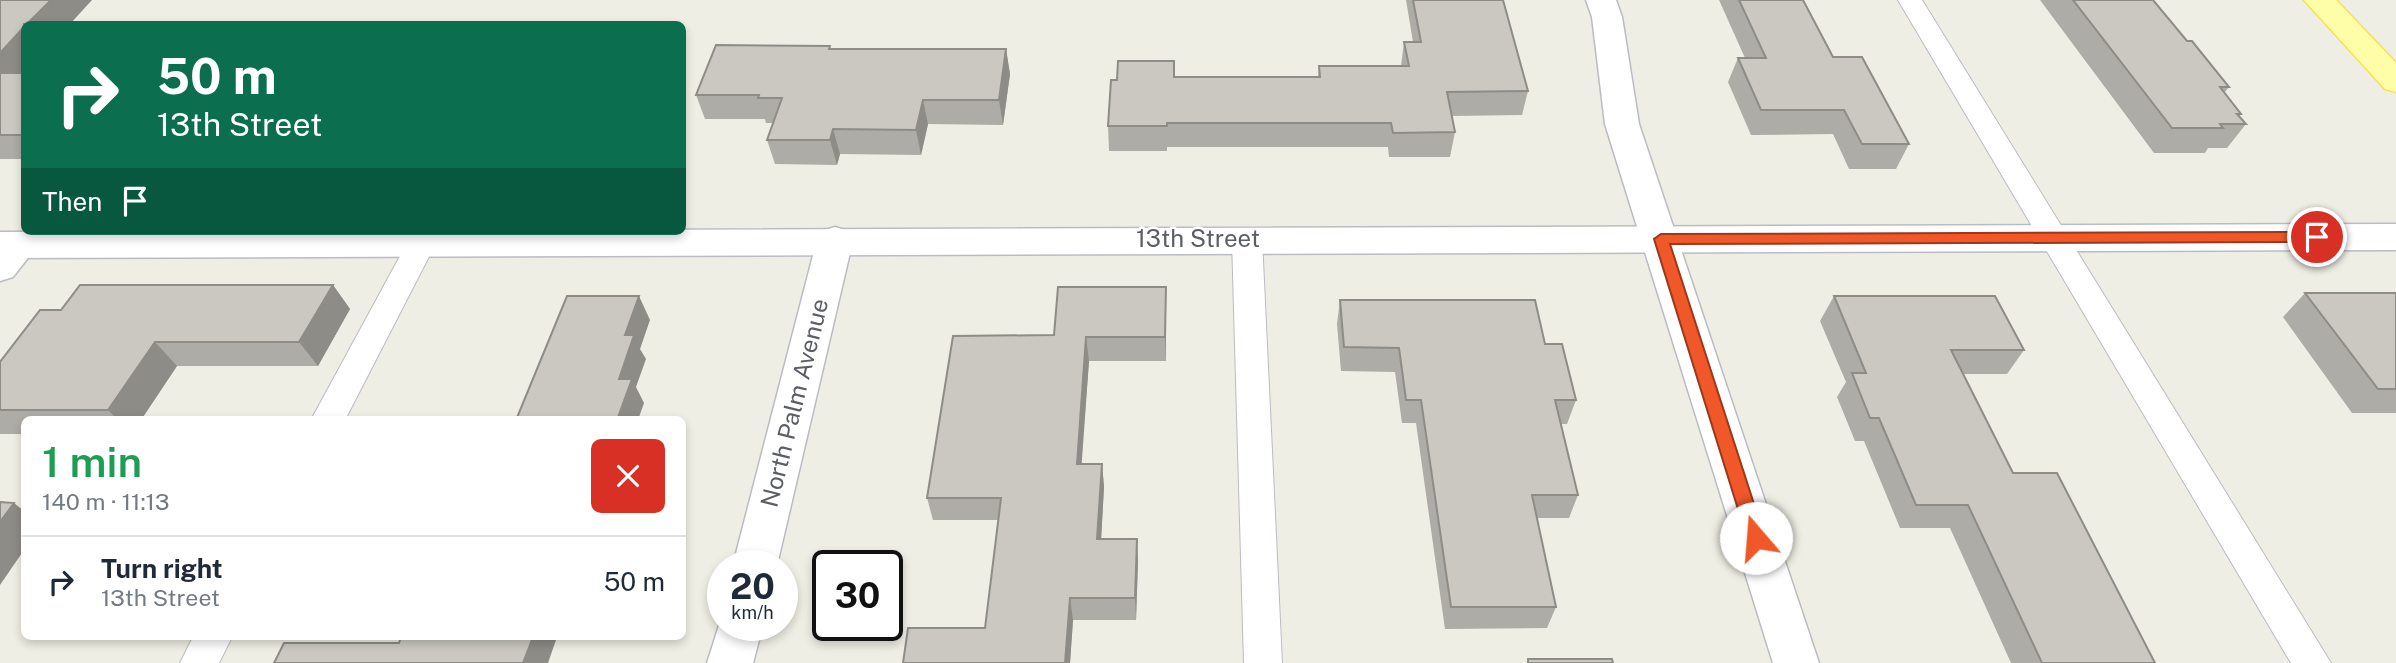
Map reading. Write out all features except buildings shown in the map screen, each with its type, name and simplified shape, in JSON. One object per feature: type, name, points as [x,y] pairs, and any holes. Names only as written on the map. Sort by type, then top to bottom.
[{"type":"main road","points":[[2319,0],[2396,82]]},
{"type":"street","points":[[1601,0],[1607,16],[1622,124],[1796,663]]},
{"type":"street","name":"13th Street","points":[[7,253],[422,242],[2396,237]]},
{"type":"street","name":"North Palm Avenue","points":[[759,550],[835,240]]},
{"type":"street","points":[[730,663],[736,641]]},
{"type":"lane","points":[[1910,0],[2312,663]]},
{"type":"lane","points":[[1247,239],[1263,663]]},
{"type":"lane","points":[[330,416],[422,242]]},
{"type":"lane","points":[[199,663],[210,640]]},
{"type":"route","points":[[1756,538],[1661,239],[2317,237]]}]
